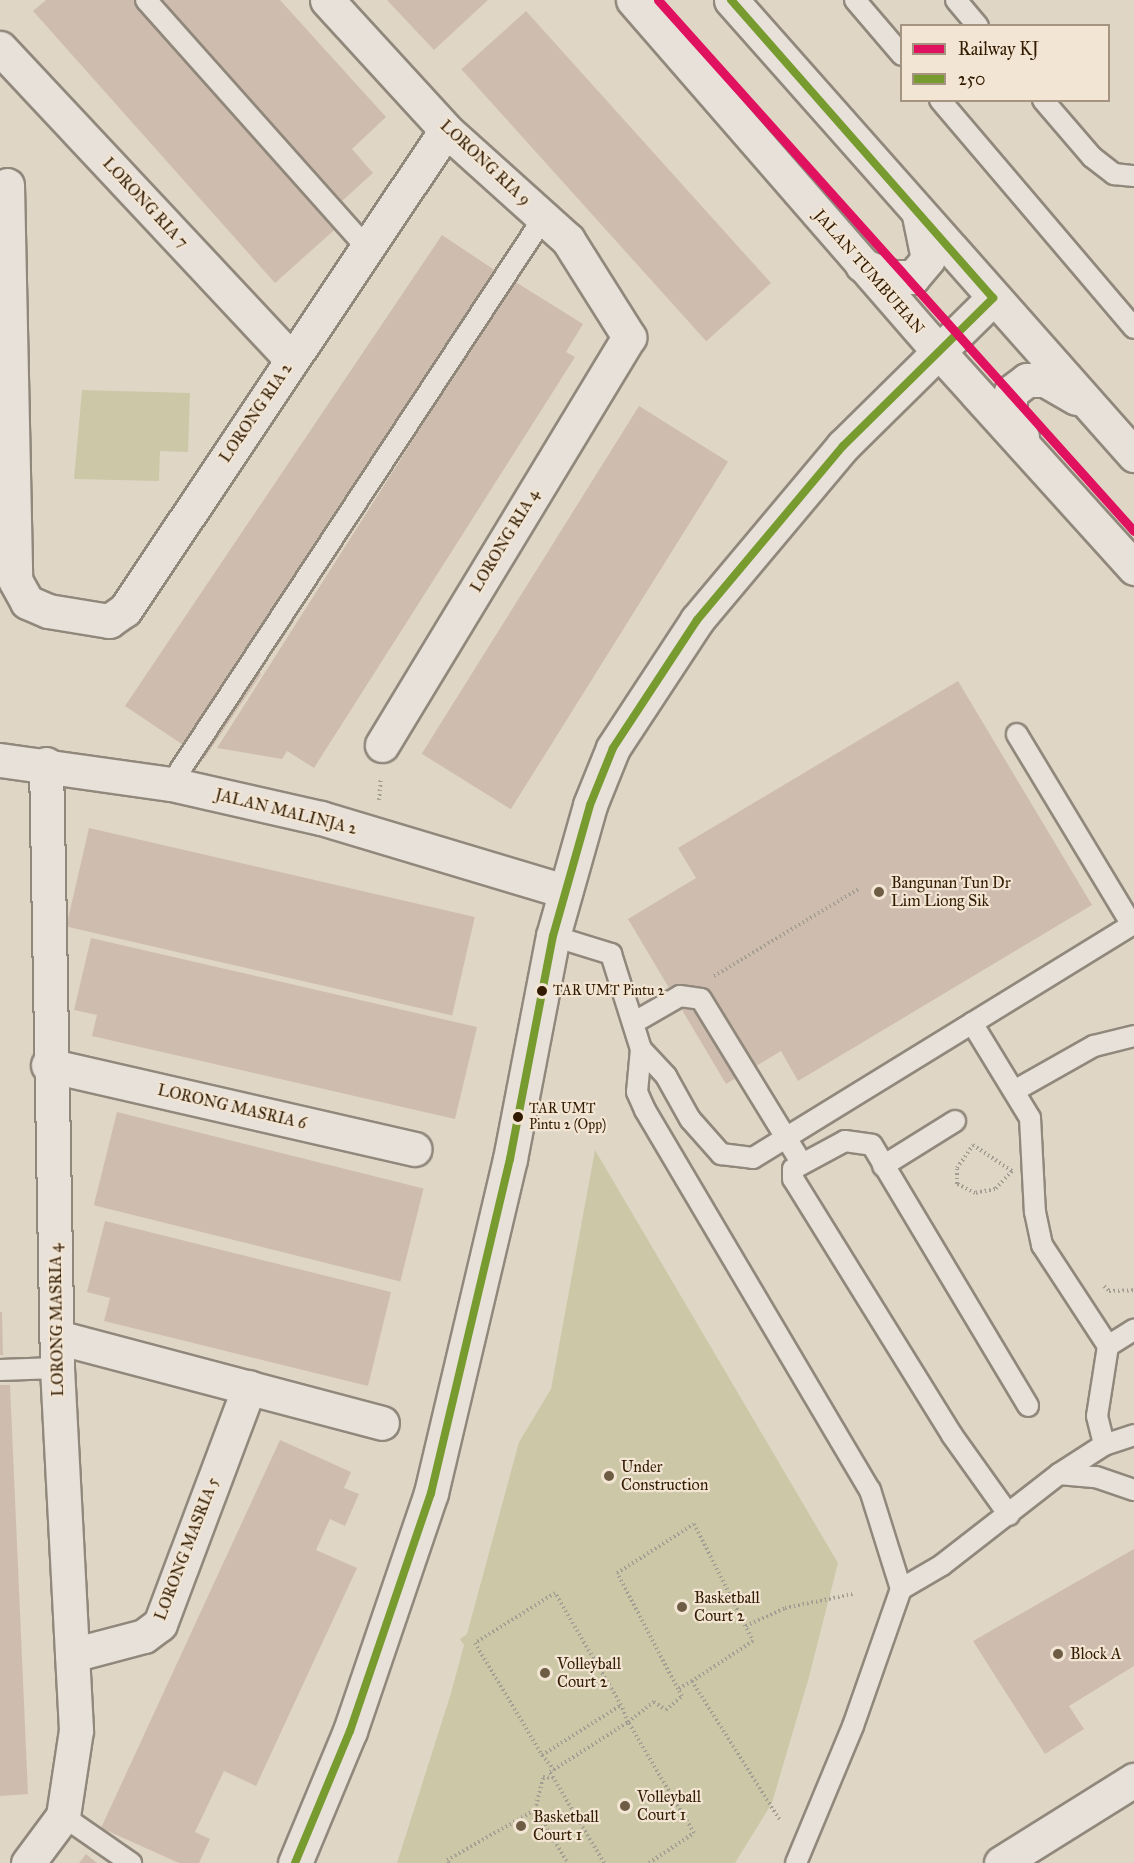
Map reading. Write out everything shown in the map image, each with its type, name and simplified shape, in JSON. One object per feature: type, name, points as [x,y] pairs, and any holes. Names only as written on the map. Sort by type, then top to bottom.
[{"type":"street","name":"LORONG RIA 9","points":[[327,0],[446,130],[568,240],[629,337]]},
{"type":"street","name":"JALAN TUMBUHAN","points":[[633,0],[862,265],[1134,568]]},
{"type":"street","points":[[731,0],[1134,455]]},
{"type":"street","name":"LORONG RIA 7","points":[[0,48],[291,359]]},
{"type":"street","name":"LORONG RIA 2","points":[[7,184],[15,580],[27,602],[48,611],[102,622],[121,615],[446,130]]},
{"type":"street","points":[[862,265],[892,277],[914,277],[928,259],[919,214]]},
{"type":"street","points":[[296,1863],[350,1731],[403,1585],[431,1493],[510,1159],[554,936],[590,805],[613,748],[697,620],[843,446],[940,353],[993,298]]},
{"type":"street","name":"LORONG RIA 4","points":[[382,745],[629,337]]},
{"type":"street","points":[[1034,457],[1009,413],[1011,392],[1027,380],[1046,380],[1094,410]]},
{"type":"street","name":"JALAN MALINJA 2","points":[[0,760],[46,764],[171,784],[373,834],[565,891]]},
{"type":"street","name":"LORONG MASRIA 4","points":[[28,1863],[63,1816],[76,1730],[57,1353],[48,1065],[46,764]]},
{"type":"street","name":"LORONG MASRIA 6","points":[[48,1065],[415,1149]]},
{"type":"street","points":[[57,1353],[249,1388],[382,1423]]},
{"type":"street","name":"LORONG MASRIA 5","points":[[72,1655],[144,1636],[160,1624],[249,1388]]},
{"type":"street","points":[[1001,1863],[1134,1780]]},
{"type":"lane","points":[[146,0],[366,247]]},
{"type":"lane","points":[[855,0],[900,53]]},
{"type":"lane","points":[[956,0],[976,24]]},
{"type":"lane","points":[[942,102],[1134,328]]},
{"type":"lane","points":[[1045,102],[1092,157],[1114,174],[1134,176]]},
{"type":"lane","points":[[171,784],[544,218]]},
{"type":"lane","points":[[641,1049],[666,1076],[690,1119],[722,1154],[753,1158],[1132,925],[1017,734]]},
{"type":"lane","points":[[554,936],[611,954],[641,1049],[637,1092],[645,1110],[870,1490],[901,1589],[853,1726],[796,1863]]},
{"type":"lane","points":[[633,1023],[680,996],[701,999],[802,1164]]},
{"type":"lane","points":[[972,1023],[1030,1118],[1035,1212],[1042,1245],[1108,1346],[1097,1416],[1104,1445]]},
{"type":"lane","points":[[1014,1091],[1094,1046],[1134,1036]]},
{"type":"lane","points":[[883,1166],[955,1121]]},
{"type":"lane","points":[[1009,1515],[956,1440],[794,1179],[793,1169],[845,1141],[872,1145],[1028,1406]]},
{"type":"lane","points":[[1108,1346],[1134,1330]]},
{"type":"lane","points":[[0,1370],[57,1353]]},
{"type":"lane","points":[[901,1589],[942,1565],[1059,1474],[1104,1445],[1134,1435]]},
{"type":"lane","points":[[1059,1474],[1096,1477],[1134,1490]]},
{"type":"lane","points":[[63,1816],[131,1863]]},
{"type":"path","points":[[373,834],[380,796],[382,745]]},
{"type":"path","points":[[680,996],[860,888]]},
{"type":"path","points":[[972,1145],[1012,1171],[995,1189],[975,1193],[957,1184],[957,1168],[972,1145]]},
{"type":"path","points":[[1102,1284],[1109,1291],[1134,1290]]},
{"type":"path","points":[[604,1863],[550,1772],[628,1722],[654,1702],[666,1710],[682,1695],[678,1689],[617,1573],[694,1524],[753,1641],[678,1689]]},
{"type":"path","points":[[554,1770],[542,1755],[475,1642],[555,1593],[694,1833],[649,1863]]},
{"type":"path","points":[[746,1626],[785,1608],[853,1594]]},
{"type":"path","points":[[692,1681],[780,1820]]},
{"type":"path","points":[[542,1755],[621,1705]]},
{"type":"path","points":[[553,1778],[543,1777],[535,1810],[568,1863]]},
{"type":"path","points":[[449,1863],[447,1860],[535,1810]]},
{"type":"shaded area","points":[[82,390],[190,393],[188,452],[160,451],[159,481],[74,479]]},
{"type":"shaded area","points":[[595,1150],[838,1563],[809,1677],[772,1803],[735,1863],[397,1863],[451,1693],[464,1645],[460,1639],[467,1634],[519,1442],[551,1389]]},
{"type":"building","points":[[46,0],[142,0],[341,224],[275,283],[33,11]]},
{"type":"building","points":[[158,0],[280,0],[386,117],[352,149],[373,173],[341,202]]},
{"type":"building","points":[[387,0],[488,0],[434,50]]},
{"type":"building","points":[[526,11],[771,283],[706,341],[461,69]]},
{"type":"building","points":[[442,235],[508,279],[318,562],[328,569],[310,594],[300,588],[283,613],[294,621],[277,647],[266,639],[248,665],[261,674],[204,759],[125,706]]},
{"type":"building","points":[[514,281],[583,324],[566,352],[575,357],[314,768],[287,751],[282,759],[217,748]]},
{"type":"building","points":[[639,406],[728,462],[511,809],[422,754]]},
{"type":"building","name":"Bangunan Tun Dr Lim Liong Sik","points":[[958,681],[1092,905],[798,1081],[781,1051],[726,1084],[628,919],[696,878],[678,848]]},
{"type":"building","points":[[89,828],[475,917],[452,1015],[66,926]]},
{"type":"building","points":[[91,938],[477,1027],[455,1119],[92,1036],[97,1015],[74,1010]]},
{"type":"building","points":[[117,1112],[424,1188],[400,1282],[94,1205]]},
{"type":"building","points":[[105,1221],[391,1292],[368,1386],[104,1321],[110,1298],[87,1292]]},
{"type":"building","points":[[0,1312],[2,1312],[3,1355],[0,1355]]},
{"type":"building","points":[[0,1385],[10,1385],[28,1794],[0,1796]]},
{"type":"building","points":[[280,1440],[351,1472],[344,1488],[359,1494],[345,1526],[330,1519],[316,1550],[357,1568],[256,1786],[224,1771],[195,1832],[210,1839],[199,1863],[179,1863],[101,1828]]},
{"type":"building","name":"Block A","points":[[1134,1549],[1134,1666],[1069,1706],[1084,1729],[1045,1754],[973,1641]]},
{"type":"building","points":[[86,1854],[97,1863],[79,1863]]},
{"type":"rail line","name":"KJ","points":[[658,0],[1134,531]]},
{"type":"transit line","name":"250","points":[[295,1863],[350,1731],[431,1493],[510,1159],[553,936],[590,805],[613,748],[697,620],[843,446],[993,298],[731,0]]},
{"type":"place","name":"Bangunan Tun Dr Lim Liong Sik","points":[[879,892]]},
{"type":"place","name":"TAR UMT Pintu 2","points":[[542,991]]},
{"type":"place","name":"TAR UMT Pintu 2 (Opp)","points":[[518,1117]]},
{"type":"place","name":"Under Construction","points":[[609,1476]]},
{"type":"place","name":"Basketball Court 2","points":[[682,1607]]},
{"type":"place","name":"Block A","points":[[1058,1654]]},
{"type":"place","name":"Volleyball Court 2","points":[[545,1673]]},
{"type":"place","name":"Volleyball Court 1","points":[[625,1806]]},
{"type":"place","name":"Basketball Court 1","points":[[521,1826]]}]
